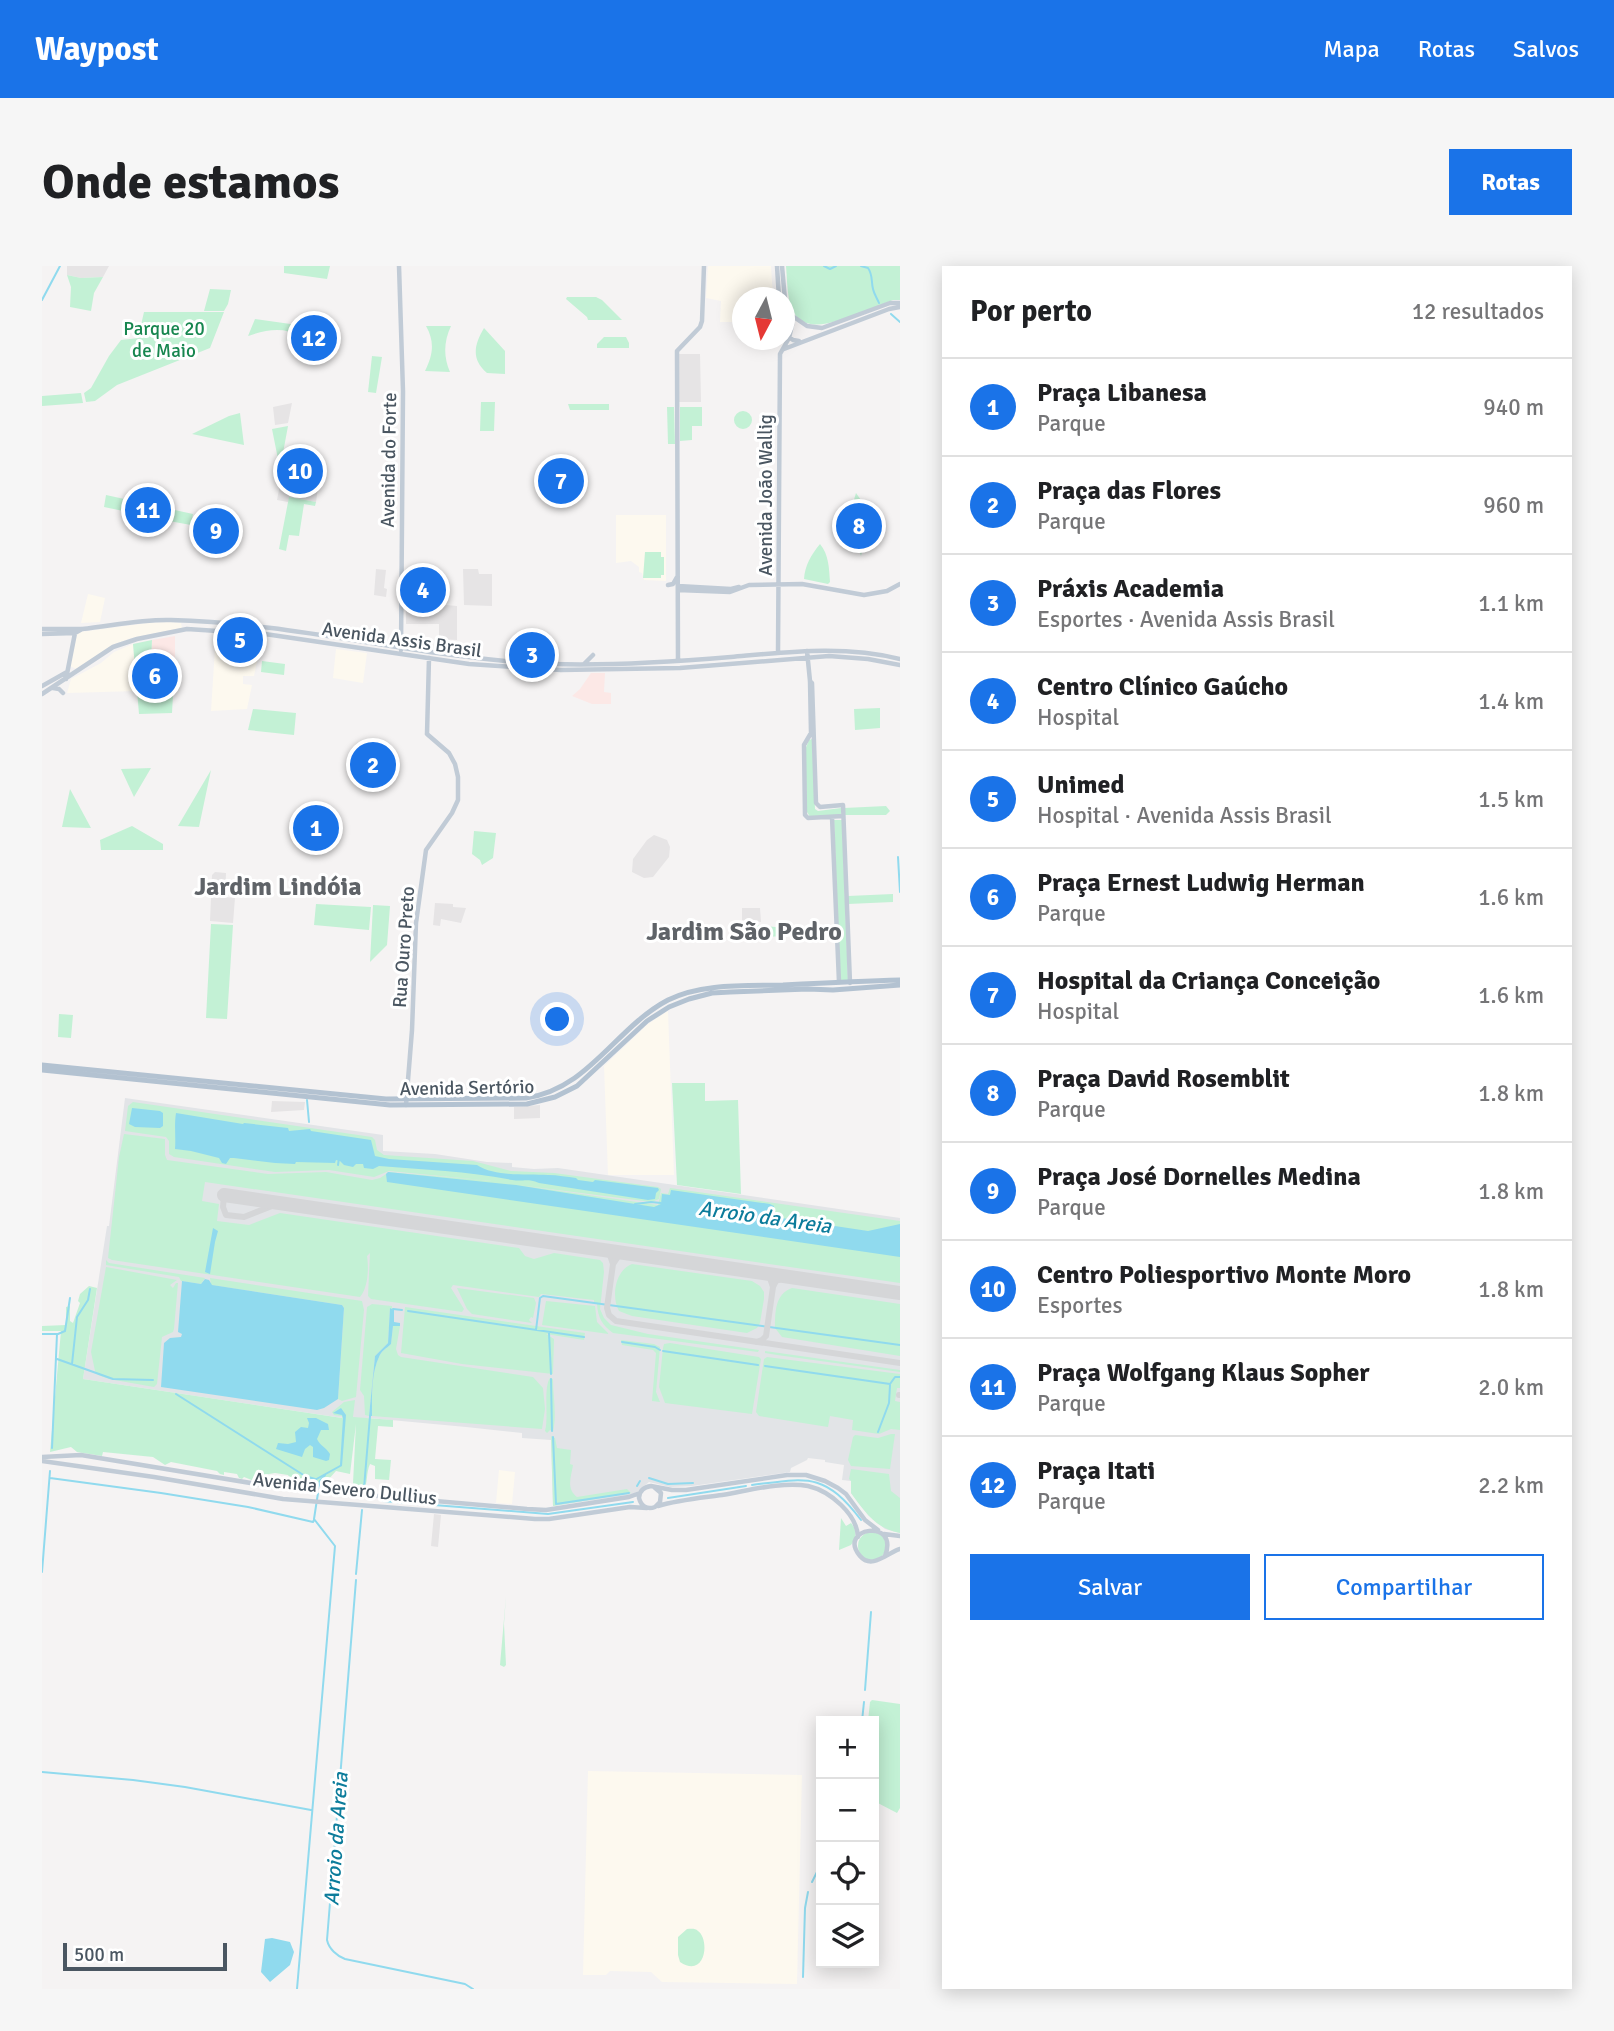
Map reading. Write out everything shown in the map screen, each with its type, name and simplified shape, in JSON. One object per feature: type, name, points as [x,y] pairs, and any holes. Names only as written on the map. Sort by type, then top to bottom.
[{"type":"main road","name":"Avenida do Forte","points":[[399,266],[403,391],[401,651]]},
{"type":"main road","points":[[680,668],[677,351],[700,326],[704,266]]},
{"type":"main road","points":[[779,267],[783,274],[784,287]]},
{"type":"main road","points":[[779,267],[779,287]]},
{"type":"main road","points":[[795,317],[807,326],[822,328],[889,306],[900,305]]},
{"type":"main road","points":[[780,352],[889,306]]},
{"type":"main road","points":[[795,338],[803,341]]},
{"type":"main road","name":"Avenida João Wallig","points":[[778,653],[780,352]]},
{"type":"main road","points":[[668,585],[675,582],[678,576]]},
{"type":"main road","points":[[678,588],[732,589],[745,584],[812,585],[864,595],[887,591],[900,582]]},
{"type":"main road","points":[[730,592],[749,585],[778,584]]},
{"type":"main road","points":[[678,588],[743,593]]},
{"type":"main road","name":"Avenida Assis Brasil","points":[[75,633],[82,629],[177,620],[266,628],[480,665],[561,670],[680,668],[836,656],[900,665]]},
{"type":"main road","points":[[42,632],[82,629]]},
{"type":"main road","name":"Avenida Assis Brasil","points":[[42,694],[113,647],[187,629],[265,634],[401,651],[554,664],[678,661],[836,650],[900,658]]},
{"type":"main road","points":[[42,632],[75,633],[64,670],[42,687]]},
{"type":"main road","points":[[807,651],[811,733],[804,745],[805,815],[808,818],[844,816]]},
{"type":"main road","points":[[584,664],[593,655]]},
{"type":"main road","points":[[66,679],[69,656]]},
{"type":"main road","name":"Rua Ouro Preto","points":[[406,1103],[416,923],[426,850],[458,800],[455,764],[445,745],[430,738],[429,658]]},
{"type":"main road","points":[[56,677],[67,671]]},
{"type":"main road","points":[[810,681],[816,800],[818,807],[843,805],[850,982],[845,989]]},
{"type":"main road","points":[[52,687],[63,693]]},
{"type":"main road","points":[[832,817],[839,982]]},
{"type":"main road","points":[[835,901],[846,900]]},
{"type":"main road","points":[[836,931],[848,931]]},
{"type":"main road","name":"Avenida Sertório","points":[[42,1068],[124,1073],[406,1103],[526,1098],[542,1096],[562,1087],[584,1072],[645,1016],[666,1001],[687,992],[730,987],[900,982]]},
{"type":"main road","name":"Avenida Sertório","points":[[42,1068],[354,1102],[527,1104],[566,1092],[580,1083],[647,1020],[689,999],[712,993],[845,989],[900,982]]},
{"type":"main road","points":[[107,1077],[120,1077],[124,1073]]},
{"type":"main road","points":[[62,1463],[70,1462],[72,1455]]},
{"type":"main road","name":"Avenida Severo Dullius","points":[[42,1459],[72,1455],[275,1487],[546,1510],[640,1493]]},
{"type":"main road","name":"Avenida Severo Dullius","points":[[42,1459],[283,1499],[329,1503],[543,1519],[630,1507],[647,1508]]},
{"type":"main road","points":[[164,1468],[169,1474],[163,1478],[158,1472],[164,1468]]},
{"type":"main road","points":[[885,1556],[889,1546],[887,1539],[865,1520],[846,1494],[816,1477],[788,1475],[686,1490],[654,1487],[644,1488],[640,1493],[641,1503],[647,1508],[794,1485],[818,1490],[844,1508],[856,1526],[857,1549],[862,1558],[874,1562],[900,1549]]},
{"type":"main road","points":[[747,1480],[748,1491]]},
{"type":"main road","points":[[654,1487],[659,1490],[661,1496],[657,1506]]},
{"type":"main road","points":[[858,1537],[867,1530],[900,1536]]},
{"type":"shaded area","points":[[67,266],[109,266],[103,277],[81,278],[67,275]]},
{"type":"shaded area","points":[[708,266],[771,266],[772,287],[732,287],[732,322],[720,322],[721,301],[706,298]]},
{"type":"shaded area","points":[[679,354],[700,354],[701,402],[679,402]]},
{"type":"shaded area","points":[[292,403],[288,423],[275,425],[273,407]]},
{"type":"shaded area","points":[[297,462],[307,464],[306,471],[320,473],[316,502],[290,497],[288,502],[277,500],[283,469],[295,472]]},
{"type":"shaded area","points":[[616,515],[666,515],[666,581],[644,580],[639,567],[631,561],[616,563]]},
{"type":"shaded area","points":[[376,569],[386,570],[386,597],[374,595]]},
{"type":"shaded area","points":[[463,569],[478,569],[479,574],[492,574],[492,606],[464,605]]},
{"type":"shaded area","points":[[88,594],[105,598],[100,622],[81,623]]},
{"type":"shaded area","points":[[425,596],[446,596],[446,605],[457,606],[457,640],[439,639],[439,624],[406,624],[406,606],[425,606]]},
{"type":"shaded area","points":[[181,623],[182,628],[131,638],[114,644],[76,669],[70,666],[77,634],[81,632]]},
{"type":"shaded area","points":[[216,633],[262,637],[254,676],[243,676],[243,684],[252,685],[247,709],[211,711]]},
{"type":"shaded area","points":[[175,636],[175,660],[151,660],[152,640]]},
{"type":"shaded area","points":[[133,644],[137,691],[67,693],[71,679],[101,663],[114,652]]},
{"type":"shaded area","points":[[336,649],[367,653],[363,683],[333,678]]},
{"type":"shaded area","points":[[591,673],[605,673],[604,692],[611,693],[611,704],[592,704],[572,696]]},
{"type":"shaded area","points":[[654,835],[667,840],[670,847],[669,857],[653,877],[644,878],[632,872],[633,859]]},
{"type":"shaded area","points":[[215,872],[226,873],[225,897],[235,898],[233,923],[210,921],[212,875]]},
{"type":"shaded area","points":[[435,903],[466,908],[461,923],[441,919],[440,926],[433,925]]},
{"type":"shaded area","points":[[742,908],[760,908],[761,922],[742,920]]},
{"type":"shaded area","points":[[668,1011],[674,1175],[608,1175],[604,1066],[648,1024]]},
{"type":"shaded area","points":[[125,1098],[383,1135],[383,1151],[512,1163],[512,1167],[558,1168],[900,1218],[900,1533],[885,1529],[868,1515],[851,1493],[851,1481],[842,1480],[844,1465],[825,1460],[808,1458],[791,1468],[790,1472],[692,1486],[670,1487],[649,1482],[630,1495],[553,1506],[551,1440],[522,1438],[522,1433],[466,1427],[369,1418],[356,1420],[83,1379],[109,1226]]},
{"type":"shaded area","points":[[272,1101],[305,1102],[304,1110],[271,1112]]},
{"type":"shaded area","points":[[540,1105],[540,1118],[514,1119],[514,1107]]},
{"type":"shaded area","points":[[499,1470],[515,1472],[512,1504],[496,1503]]},
{"type":"shaded area","points":[[434,1514],[441,1515],[438,1547],[431,1546]]},
{"type":"shaded area","points":[[588,1771],[802,1775],[797,1984],[662,1982],[651,1972],[610,1971],[606,1975],[583,1975]]},
{"type":"green space","points":[[284,266],[330,266],[327,279],[284,273]]},
{"type":"green space","points":[[786,266],[900,266],[900,300],[893,300],[827,323],[807,323],[799,319],[795,314],[795,287],[787,287]]},
{"type":"green space","points":[[67,275],[81,278],[103,277],[94,293],[91,311],[70,307],[71,287]]},
{"type":"green space","points":[[210,289],[231,290],[224,311],[204,311]]},
{"type":"green space","points":[[567,297],[596,297],[622,320],[588,320]]},
{"type":"green space","name":"Parque 20 de Maio","points":[[144,312],[224,312],[210,348],[117,385],[95,401],[86,402],[84,393],[91,388],[121,340],[138,338]]},
{"type":"green space","points":[[255,319],[326,329],[319,356],[304,340],[288,331],[270,331],[248,336]]},
{"type":"green space","points":[[426,326],[451,326],[445,349],[450,372],[425,371],[432,348]]},
{"type":"green space","points":[[484,328],[505,351],[505,374],[487,373],[478,362],[476,346]]},
{"type":"green space","points":[[604,337],[626,337],[629,348],[597,348],[597,344]]},
{"type":"green space","points":[[372,356],[382,357],[376,393],[368,392]]},
{"type":"green space","points":[[81,393],[83,403],[42,406],[42,396]]},
{"type":"green space","points":[[481,402],[495,402],[494,431],[480,431]]},
{"type":"green space","points":[[568,404],[609,404],[609,410],[570,410]]},
{"type":"green space","points":[[667,407],[674,407],[675,444],[668,444]]},
{"type":"green space","points":[[680,407],[702,407],[702,426],[692,426],[692,440],[680,441]]},
{"type":"green space","points":[[743,411],[749,414],[752,420],[749,426],[743,429],[737,426],[734,420],[737,414]]},
{"type":"green space","points":[[240,413],[244,445],[192,434],[229,416]]},
{"type":"green space","points":[[288,426],[280,469],[272,429]]},
{"type":"green space","points":[[856,493],[875,520],[864,542],[861,556],[857,543],[843,522]]},
{"type":"green space","points":[[106,495],[193,514],[191,525],[169,521],[167,529],[163,529],[162,519],[159,528],[155,527],[157,518],[104,507]]},
{"type":"green space","points":[[289,497],[316,502],[315,506],[304,504],[299,536],[289,535],[286,551],[279,549]]},
{"type":"green space","points":[[198,515],[237,525],[232,550],[194,541]]},
{"type":"green space","points":[[820,544],[828,562],[828,584],[804,579],[809,560]]},
{"type":"green space","points":[[645,552],[661,552],[661,557],[664,557],[664,575],[661,575],[661,578],[643,578]]},
{"type":"green space","points":[[152,640],[151,660],[175,660],[172,713],[139,714],[133,644]]},
{"type":"green space","points":[[262,661],[285,664],[284,675],[261,672]]},
{"type":"green space","points":[[880,708],[880,728],[855,730],[854,709]]},
{"type":"green space","points":[[253,709],[296,713],[294,735],[248,730]]},
{"type":"green space","points":[[812,739],[815,809],[818,811],[841,808],[841,815],[810,817],[807,812],[805,750]]},
{"type":"green space","points":[[358,746],[390,749],[388,783],[356,781]]},
{"type":"green space","points":[[151,768],[134,797],[121,769]]},
{"type":"green space","points":[[211,770],[199,827],[178,826]]},
{"type":"green space","points":[[70,789],[91,828],[62,827]]},
{"type":"green space","points":[[886,806],[890,811],[886,815],[845,815],[844,808]]},
{"type":"green space","points":[[307,807],[328,809],[325,852],[306,851],[304,847]]},
{"type":"green space","points":[[834,820],[842,820],[848,981],[840,981]]},
{"type":"green space","points":[[132,826],[163,844],[163,850],[101,850],[100,840]]},
{"type":"green space","points":[[474,831],[496,833],[493,858],[482,865],[472,854]]},
{"type":"green space","points":[[893,894],[893,902],[848,904],[848,896]]},
{"type":"green space","points":[[316,904],[371,907],[369,930],[314,925]]},
{"type":"green space","points":[[373,905],[390,906],[387,945],[370,962]]},
{"type":"green space","points":[[211,924],[233,925],[227,1019],[206,1018]]},
{"type":"green space","points":[[741,924],[786,928],[787,936],[741,938]]},
{"type":"green space","points":[[835,928],[835,935],[790,936],[790,929]]},
{"type":"green space","points":[[59,1014],[73,1015],[71,1038],[58,1037]]},
{"type":"green space","points":[[672,1083],[705,1083],[705,1101],[738,1100],[741,1194],[677,1185]]},
{"type":"green space","points":[[133,1102],[372,1137],[377,1150],[384,1155],[473,1161],[511,1171],[554,1173],[661,1189],[659,1199],[652,1202],[518,1185],[658,1205],[661,1193],[668,1194],[670,1188],[900,1221],[900,1283],[205,1182],[202,1201],[219,1204],[217,1221],[249,1225],[280,1213],[519,1248],[525,1256],[534,1259],[554,1253],[600,1260],[604,1272],[600,1309],[611,1325],[648,1334],[759,1350],[758,1352],[613,1333],[601,1321],[594,1300],[541,1294],[539,1297],[453,1285],[451,1288],[464,1309],[462,1312],[371,1299],[368,1296],[370,1253],[367,1256],[366,1283],[360,1297],[112,1260],[108,1258],[124,1134],[165,1139],[167,1160],[268,1174],[326,1172],[372,1180],[389,1172],[492,1181],[389,1171],[374,1177],[329,1170],[275,1172],[174,1157],[169,1154],[169,1141],[166,1137],[125,1131],[128,1106]]},
{"type":"green space","points":[[106,1260],[109,1263],[205,1278],[201,1284],[181,1281],[179,1277],[106,1265]]},
{"type":"green space","points":[[632,1264],[752,1281],[764,1292],[760,1323],[757,1328],[747,1333],[632,1316],[619,1311],[615,1299],[616,1284],[626,1267]]},
{"type":"green space","points":[[106,1267],[177,1280],[170,1285],[173,1288],[178,1283],[174,1329],[162,1337],[157,1384],[154,1387],[109,1379],[95,1371],[91,1352]]},
{"type":"green space","points":[[210,1278],[362,1301],[364,1310],[356,1397],[342,1401],[338,1399],[344,1308],[342,1305],[211,1285]]},
{"type":"green space","points":[[89,1286],[97,1288],[83,1379],[342,1418],[332,1412],[344,1402],[355,1400],[353,1417],[393,1420],[393,1427],[378,1426],[375,1459],[391,1460],[389,1480],[375,1479],[375,1466],[370,1464],[364,1490],[353,1483],[356,1424],[350,1474],[336,1471],[327,1481],[321,1483],[275,1473],[263,1475],[264,1480],[259,1483],[244,1477],[239,1478],[237,1474],[224,1472],[224,1475],[217,1471],[171,1462],[165,1465],[153,1457],[103,1452],[102,1456],[77,1452],[71,1447],[50,1452],[61,1331],[42,1331],[42,1326],[66,1325],[66,1307],[70,1306],[70,1321],[73,1323],[80,1303],[80,1294]]},
{"type":"green space","points":[[457,1288],[534,1298],[536,1303],[533,1318],[529,1320],[532,1323],[472,1314]]},
{"type":"green space","points":[[792,1288],[900,1304],[900,1356],[782,1337],[775,1328],[776,1310],[779,1299]]},
{"type":"green space","points":[[546,1301],[595,1306],[597,1322],[609,1334],[542,1325]]},
{"type":"green space","points":[[372,1304],[392,1306],[392,1309],[390,1308],[388,1343],[375,1356],[369,1416],[365,1415],[364,1396],[360,1390],[367,1307]]},
{"type":"green space","points":[[405,1307],[585,1333],[584,1340],[546,1334],[554,1339],[553,1374],[462,1364],[401,1353]]},
{"type":"green space","points":[[393,1326],[400,1326],[396,1349],[401,1357],[533,1377],[543,1388],[545,1409],[542,1429],[372,1416],[372,1386],[376,1363],[391,1344]]},
{"type":"green space","points":[[621,1340],[660,1347],[656,1392],[660,1402],[652,1401],[656,1353],[653,1350],[622,1345]]},
{"type":"green space","points":[[664,1344],[759,1357],[761,1359],[752,1414],[665,1403],[659,1387]]},
{"type":"green space","points":[[765,1351],[900,1370],[900,1372],[777,1355]]},
{"type":"green space","points":[[767,1357],[900,1374],[900,1388],[897,1388],[895,1401],[900,1402],[900,1430],[891,1429],[879,1434],[852,1430],[853,1420],[830,1416],[828,1427],[759,1416],[756,1412],[764,1359]]},
{"type":"green space","points":[[550,1378],[553,1379],[555,1419],[553,1432],[550,1430],[547,1433],[546,1395]]},
{"type":"green space","points":[[895,1434],[890,1469],[851,1466],[848,1460],[855,1435],[878,1438]]},
{"type":"green space","points":[[551,1436],[555,1438],[557,1448],[571,1450],[570,1464],[573,1465],[570,1487],[577,1497],[627,1489],[631,1493],[553,1506]]},
{"type":"green space","points":[[851,1469],[889,1474],[891,1491],[900,1498],[900,1533],[878,1524],[861,1507],[851,1493]]},
{"type":"green space","points":[[841,1518],[846,1526],[851,1523],[856,1534],[851,1545],[839,1550]]},
{"type":"green space","points":[[872,1532],[882,1536],[886,1546],[882,1556],[872,1560],[862,1556],[858,1546],[862,1536]]},
{"type":"green space","points":[[506,1596],[506,1665],[504,1667],[500,1665]]},
{"type":"green space","points":[[872,1700],[900,1704],[900,1808],[897,1813],[879,1804],[879,1716],[869,1716]]},
{"type":"green space","points":[[687,1929],[697,1930],[704,1942],[700,1962],[689,1966],[680,1962],[678,1955],[678,1937]]},
{"type":"water","points":[[132,1108],[160,1111],[163,1113],[163,1126],[135,1127],[129,1124]]},
{"type":"water","points":[[176,1113],[288,1128],[289,1131],[310,1129],[371,1140],[375,1156],[389,1159],[477,1165],[502,1173],[559,1176],[659,1190],[655,1199],[648,1200],[463,1173],[379,1166],[373,1169],[364,1168],[363,1164],[353,1167],[336,1160],[335,1163],[295,1164],[230,1158],[226,1164],[219,1158],[175,1149]]},
{"type":"water","points":[[388,1172],[516,1185],[654,1207],[661,1204],[662,1194],[670,1195],[671,1190],[770,1204],[774,1206],[775,1217],[868,1231],[900,1224],[900,1257],[387,1182]]},
{"type":"water","points":[[213,1228],[218,1231],[210,1274],[205,1272]]},
{"type":"water","points":[[205,1279],[212,1285],[342,1305],[344,1308],[338,1399],[317,1410],[161,1387],[164,1343],[170,1338],[181,1337],[182,1334],[178,1332],[182,1281],[201,1284]]},
{"type":"water","points":[[390,1308],[394,1310],[394,1322],[400,1323],[400,1326],[393,1326],[391,1344],[381,1353],[376,1364],[372,1386],[375,1356],[388,1343]]},
{"type":"water","points":[[372,1386],[372,1416],[369,1416]]},
{"type":"water","points":[[341,1408],[346,1415],[342,1466],[313,1482],[311,1481],[340,1465],[343,1418],[342,1415],[333,1413]]},
{"type":"water","points":[[307,1418],[316,1418],[328,1424],[329,1430],[321,1430],[317,1439],[330,1454],[329,1460],[313,1457],[313,1447],[310,1445],[302,1457],[276,1449],[278,1443],[296,1442],[295,1432],[301,1427],[308,1428]]},
{"type":"water","points":[[265,1939],[290,1942],[294,1952],[290,1965],[270,1982],[261,1972]]},
{"type":"waterway","points":[[42,300],[60,266]]},
{"type":"waterway","points":[[824,266],[830,269],[836,266]]},
{"type":"waterway","name":"Arroio da Areia","points":[[861,266],[870,271],[873,291],[879,303]]},
{"type":"waterway","name":"Arroio da Areia","points":[[891,314],[900,322]]},
{"type":"waterway","points":[[898,857],[900,892]]},
{"type":"waterway","points":[[307,1100],[309,1122]]},
{"type":"waterway","points":[[338,1165],[339,1158]]},
{"type":"waterway","name":"Arroio da Areia","points":[[635,1204],[661,1203]]},
{"type":"waterway","points":[[72,1364],[77,1317],[88,1300],[90,1289]]},
{"type":"waterway","points":[[536,1330],[540,1298],[543,1296],[900,1345]]},
{"type":"waterway","points":[[58,1334],[65,1331],[70,1298]]},
{"type":"waterway","points":[[393,1309],[402,1310]]},
{"type":"waterway","points":[[408,1311],[584,1337]]},
{"type":"waterway","points":[[549,1333],[551,1374]]},
{"type":"waterway","points":[[42,1334],[57,1334],[52,1448]]},
{"type":"waterway","points":[[622,1342],[660,1350]]},
{"type":"waterway","points":[[663,1351],[758,1365]]},
{"type":"waterway","points":[[57,1359],[113,1379],[153,1380]]},
{"type":"waterway","points":[[765,1366],[890,1384],[895,1377],[900,1377]]},
{"type":"waterway","points":[[551,1379],[552,1431]]},
{"type":"waterway","points":[[878,1432],[889,1403],[890,1385]]},
{"type":"waterway","points":[[176,1394],[305,1476],[315,1479]]},
{"type":"waterway","name":"Arroio da Areia","points":[[364,1488],[370,1416]]},
{"type":"waterway","points":[[553,1437],[556,1504],[629,1493]]},
{"type":"waterway","points":[[42,1572],[50,1471]]},
{"type":"waterway","points":[[318,1488],[325,1475]]},
{"type":"waterway","points":[[50,1478],[161,1493],[248,1507],[313,1522],[314,1520]]},
{"type":"waterway","points":[[649,1478],[668,1484],[693,1483]]},
{"type":"waterway","points":[[752,1485],[801,1480],[814,1482],[836,1493],[861,1520]]},
{"type":"waterway","points":[[637,1486],[640,1481]]},
{"type":"waterway","points":[[668,1498],[746,1486]]},
{"type":"waterway","points":[[297,1989],[335,1546],[314,1519],[318,1493]]},
{"type":"waterway","points":[[383,1501],[548,1514],[633,1502]]},
{"type":"waterway","name":"Arroio da Areia","points":[[356,1574],[362,1510]]},
{"type":"waterway","name":"Arroio da Areia","points":[[356,1580],[327,1940],[334,1952],[345,1959],[465,1984],[473,1989]]},
{"type":"waterway","points":[[865,1690],[871,1612]]},
{"type":"waterway","points":[[863,1716],[864,1702]]},
{"type":"waterway","points":[[42,1772],[185,1787],[311,1810]]},
{"type":"waterway","points":[[812,1882],[816,1874]]},
{"type":"waterway","points":[[803,1977],[808,1892]]},
{"type":"taxiway","points":[[224,1195],[223,1207],[226,1215],[244,1217],[277,1204],[306,1207]]},
{"type":"taxiway","points":[[601,1250],[610,1255],[613,1264],[619,1255],[626,1253]]},
{"type":"taxiway","points":[[613,1264],[607,1308],[609,1315],[616,1321],[900,1363]]},
{"type":"taxiway","points":[[763,1273],[770,1278],[773,1287],[776,1281],[787,1277]]},
{"type":"taxiway","points":[[756,1342],[766,1336],[773,1287]]},
{"type":"runway","points":[[224,1195],[900,1293]]},
{"type":"place","name":"Praça Itati","points":[[314,338]]},
{"type":"place","name":"Centro Poliesportivo Monte Moro","points":[[300,471]]},
{"type":"place","name":"Hospital da Criança Conceição","points":[[561,481]]},
{"type":"place","name":"Praça Wolfgang Klaus Sopher","points":[[148,510]]},
{"type":"place","name":"Praça David Rosemblit","points":[[859,526]]},
{"type":"place","name":"Praça José Dornelles Medina","points":[[216,531]]},
{"type":"place","name":"Centro Clínico Gaúcho","points":[[423,590]]},
{"type":"place","name":"Unimed","points":[[240,640]]},
{"type":"place","name":"Práxis Academia","points":[[532,655]]},
{"type":"place","name":"Praça Ernest Ludwig Herman","points":[[155,676]]},
{"type":"place","name":"Praça das Flores","points":[[373,765]]},
{"type":"place","name":"Praça Libanesa","points":[[316,828]]},
{"type":"district","name":"Jardim Lindóia","points":[[278,886]]},
{"type":"district","name":"Jardim São Pedro","points":[[744,931]]}]
